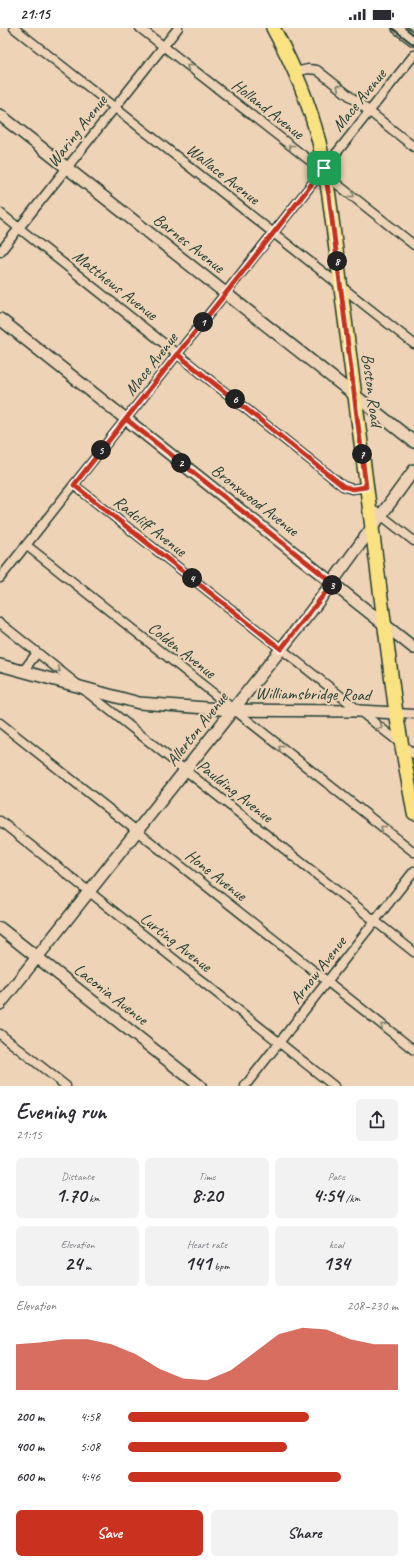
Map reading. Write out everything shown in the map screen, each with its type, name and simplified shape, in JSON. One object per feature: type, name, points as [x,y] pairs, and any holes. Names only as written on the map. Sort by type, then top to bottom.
[{"type":"main road","name":"Boston Road","points":[[273,28],[295,72],[312,116],[324,168],[400,743],[414,813]]},
{"type":"street","name":"Wallace Avenue","points":[[14,28],[414,344]]},
{"type":"street","name":"Holland Avenue","points":[[140,28],[309,160],[324,168],[337,184],[414,245]]},
{"type":"street","name":"Waring Avenue","points":[[0,252],[178,28]]},
{"type":"street","points":[[398,28],[414,40]]},
{"type":"street","name":"Mace Avenue","points":[[0,578],[414,55]]},
{"type":"street","points":[[295,72],[308,68],[317,70],[414,147]]},
{"type":"street","name":"Barnes Avenue","points":[[0,115],[414,442]]},
{"type":"street","name":"Matthews Avenue","points":[[0,213],[343,486],[352,489],[366,487]]},
{"type":"street","name":"Bronxwood Avenue","points":[[0,319],[414,648]]},
{"type":"street","name":"Allerton Avenue","points":[[0,1004],[333,583],[414,470]]},
{"type":"street","name":"Radcliff Avenue","points":[[74,485],[414,754]]},
{"type":"street","points":[[368,505],[414,542]]},
{"type":"street","name":"Colden Avenue","points":[[26,545],[414,852]]},
{"type":"street","name":"Paulding Avenue","points":[[0,623],[414,952]]},
{"type":"street","points":[[23,671],[37,653]]},
{"type":"street","name":"Williamsbridge Road","points":[[0,665],[139,702],[233,710],[359,711],[414,714]]},
{"type":"street","name":"Hone Avenue","points":[[0,723],[414,1050]]},
{"type":"street","name":"Lurting Avenue","points":[[0,821],[334,1086]]},
{"type":"street","name":"Arnow Avenue","points":[[245,1086],[414,872]]},
{"type":"street","name":"Laconia Avenue","points":[[0,928],[200,1086]]},
{"type":"street","points":[[0,1034],[66,1086]]},
{"type":"railway","points":[[392,28],[414,45]]},
{"type":"railway","points":[[405,28],[414,35]]},
{"type":"route","points":[[324,168],[226,293],[177,354],[126,419],[333,583],[281,649],[74,485],[177,354],[343,486],[352,489],[366,487],[329,196],[324,168]]}]
